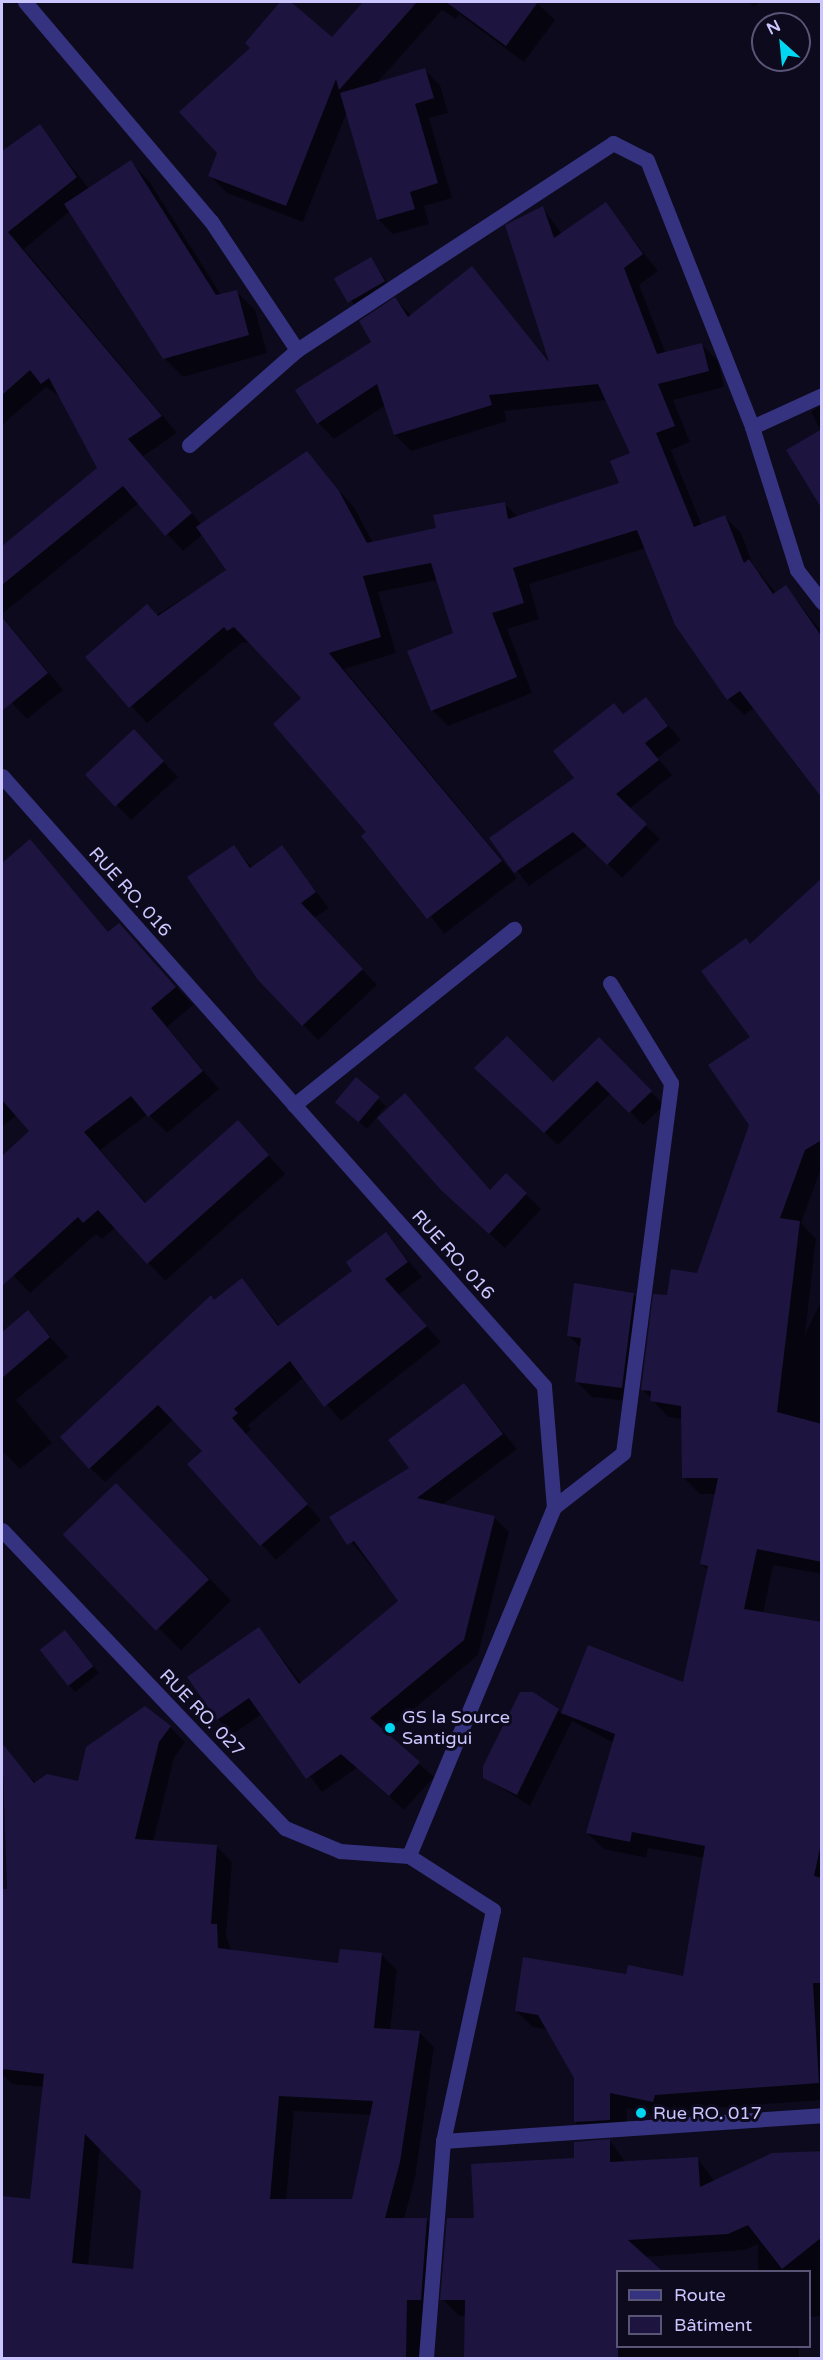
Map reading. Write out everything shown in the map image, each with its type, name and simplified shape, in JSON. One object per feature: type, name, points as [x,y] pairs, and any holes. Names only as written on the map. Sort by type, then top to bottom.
[{"type":"street","points":[[25,2],[211,221],[297,350]]},
{"type":"street","points":[[189,445],[297,350],[613,143],[647,160],[752,427],[797,570],[822,602]]},
{"type":"street","points":[[752,427],[822,395]]},
{"type":"street","name":"RUE RO. 016","points":[[2,777],[544,1386],[554,1507],[410,1856]]},
{"type":"street","points":[[294,1106],[514,929]]},
{"type":"street","points":[[554,1507],[623,1452],[671,1083],[610,983]]},
{"type":"street","name":"RUE RO. 027","points":[[2,1530],[285,1828],[340,1851],[410,1856]]},
{"type":"street","points":[[410,1856],[493,1910],[443,2141],[426,2358]]},
{"type":"street","points":[[443,2141],[822,2115]]},
{"type":"building","points":[[280,2],[291,2],[332,37],[363,2],[417,2],[339,90],[336,79],[286,206],[208,176],[217,153],[179,112],[250,48],[245,43]]},
{"type":"building","points":[[446,2],[538,2],[506,46]]},
{"type":"building","points":[[425,68],[434,98],[415,104],[438,183],[410,192],[415,209],[377,220],[340,93]]},
{"type":"building","points":[[40,124],[77,177],[8,232],[162,416],[128,439],[192,513],[165,536],[123,486],[2,585],[2,546],[97,468],[49,378],[41,384],[30,370],[2,395],[2,151]]},
{"type":"building","points":[[131,160],[216,295],[237,290],[249,335],[163,359],[64,204]]},
{"type":"building","points":[[606,202],[643,254],[624,268],[657,354],[702,343],[709,371],[658,384],[675,426],[656,433],[694,527],[725,515],[744,563],[749,559],[773,594],[786,585],[822,637],[822,798],[740,691],[727,700],[675,625],[637,530],[513,568],[524,603],[492,613],[517,677],[431,711],[407,651],[453,633],[431,563],[363,576],[381,637],[329,653],[502,861],[427,919],[361,836],[366,832],[273,724],[301,698],[234,627],[227,631],[224,627],[129,708],[85,657],[147,604],[158,616],[226,570],[196,527],[307,451],[339,491],[367,543],[436,528],[433,515],[505,502],[508,519],[619,483],[610,461],[630,453],[598,384],[489,395],[492,405],[394,435],[377,384],[317,424],[295,390],[371,342],[359,321],[395,297],[408,317],[472,266],[549,362],[505,225],[543,206],[554,238]]},
{"type":"building","points":[[371,257],[385,281],[348,303],[334,278]]},
{"type":"building","points":[[822,429],[822,509],[786,450]]},
{"type":"building","points":[[2,617],[48,673],[2,711]]},
{"type":"building","points":[[646,697],[668,726],[645,743],[659,760],[616,794],[647,824],[607,865],[573,832],[514,873],[489,838],[574,778],[553,751],[614,703],[623,714]]},
{"type":"building","points":[[134,729],[164,761],[115,807],[85,775]]},
{"type":"building","points":[[30,839],[108,932],[119,923],[176,987],[151,1008],[203,1071],[148,1117],[131,1096],[84,1132],[145,1203],[238,1120],[269,1155],[147,1264],[98,1210],[83,1223],[78,1217],[2,1286],[2,1156],[29,1131],[2,1100],[2,863]]},
{"type":"building","points":[[234,845],[250,868],[282,845],[316,892],[301,903],[363,969],[302,1026],[258,980],[187,877]]},
{"type":"building","points":[[822,878],[822,1140],[805,1150],[780,1218],[800,1221],[777,1412],[822,1424],[822,1562],[757,1549],[744,1609],[822,1622],[822,1839],[814,1876],[822,1878],[822,1983],[813,1983],[819,2083],[655,2095],[653,2102],[610,2093],[610,2120],[574,2122],[574,2078],[538,2015],[515,2011],[523,1957],[626,1974],[628,1965],[683,1976],[705,1846],[632,1832],[630,1842],[586,1833],[615,1734],[561,1713],[588,1645],[683,1682],[708,1566],[700,1564],[718,1478],[682,1478],[681,1406],[650,1401],[651,1391],[641,1390],[653,1294],[667,1295],[671,1269],[697,1273],[749,1125],[708,1065],[750,1037],[701,971],[746,938],[750,944]]},
{"type":"building","points":[[507,1036],[553,1082],[599,1037],[652,1091],[629,1113],[597,1081],[544,1133],[474,1068]]},
{"type":"building","points":[[356,1077],[380,1097],[359,1122],[335,1102]]},
{"type":"building","points":[[405,1093],[490,1190],[506,1173],[527,1193],[489,1234],[441,1190],[377,1118]]},
{"type":"building","points":[[386,1232],[408,1262],[385,1279],[427,1326],[324,1407],[290,1361],[234,1409],[238,1413],[232,1418],[308,1504],[260,1546],[187,1464],[202,1451],[158,1405],[89,1469],[60,1437],[211,1295],[214,1300],[242,1278],[278,1326],[352,1271],[346,1262]]},
{"type":"building","points":[[574,1283],[634,1293],[622,1388],[575,1382],[581,1338],[567,1336]]},
{"type":"building","points":[[28,1310],[50,1337],[2,1378],[2,1332]]},
{"type":"building","points":[[464,1383],[503,1434],[417,1498],[495,1516],[464,1640],[370,1718],[420,1762],[389,1796],[341,1754],[306,1779],[249,1698],[217,1720],[187,1677],[259,1627],[299,1684],[398,1601],[354,1541],[347,1545],[329,1517],[409,1468],[388,1440]]},
{"type":"building","points":[[116,1483],[209,1579],[156,1631],[63,1534]]},
{"type":"building","points":[[65,1630],[93,1666],[68,1686],[40,1650]]},
{"type":"building","points":[[520,1692],[533,1692],[559,1709],[517,1795],[483,1778],[483,1766]]},
{"type":"building","points":[[145,1706],[171,1726],[159,1742],[135,1839],[217,1845],[211,1924],[217,1924],[218,1948],[338,1963],[340,1949],[382,1953],[374,2028],[420,2031],[400,2162],[385,2218],[427,2218],[421,2300],[407,2300],[406,2358],[2,2358],[2,2196],[30,2199],[44,2074],[2,2069],[2,1889],[7,1889],[2,1743],[34,1783],[47,1774],[78,1781],[86,1747]],"holes":[[[279,2096],[373,2101],[352,2199],[270,2199]],[[85,2134],[141,2191],[133,2269],[72,2263]]]},
{"type":"building","points":[[610,2139],[610,2162],[698,2157],[700,2187],[772,2153],[822,2151],[822,2237],[782,2269],[748,2225],[728,2234],[628,2240],[661,2270],[616,2270],[618,2358],[464,2358],[465,2300],[440,2300],[447,2218],[474,2218],[471,2164],[574,2158],[574,2142]]},
{"type":"place","name":"GS la Source Santigui","points":[[390,1728]]},
{"type":"place","name":"Rue RO. 017","points":[[641,2113]]}]
